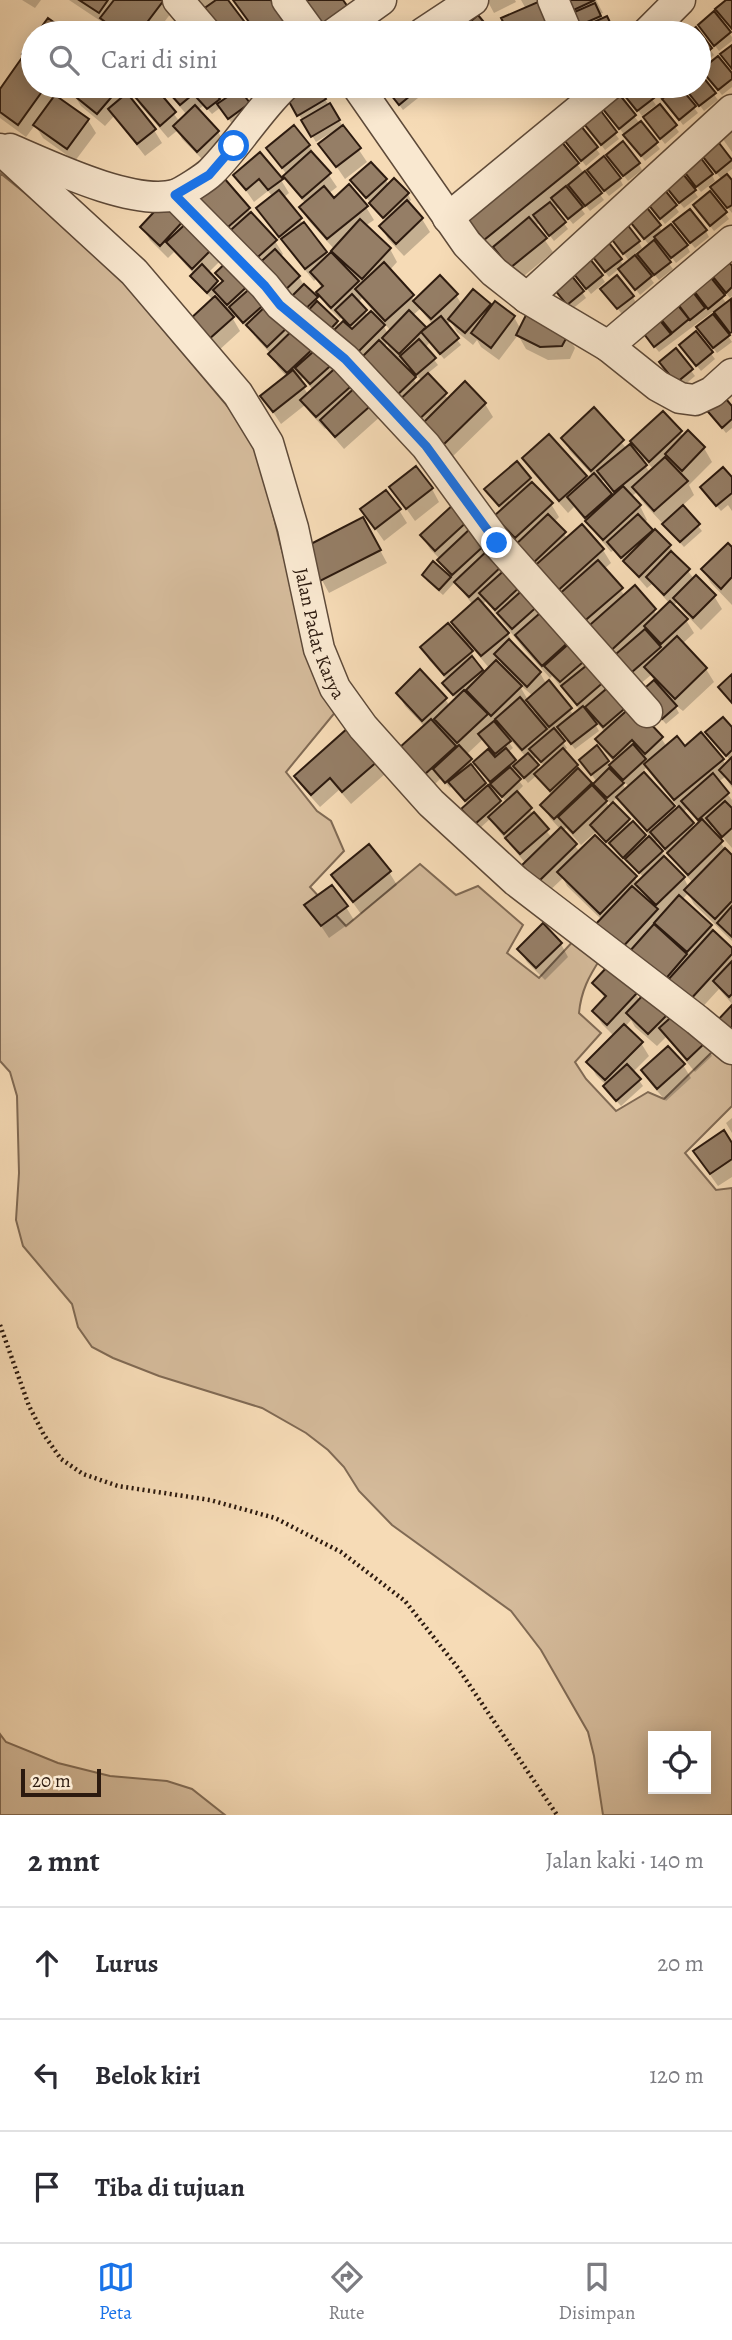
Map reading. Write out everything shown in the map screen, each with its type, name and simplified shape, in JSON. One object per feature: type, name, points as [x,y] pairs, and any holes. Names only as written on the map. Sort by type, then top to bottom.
[{"type":"street","points":[[178,0],[196,21]]},
{"type":"street","points":[[287,0],[302,21]]},
{"type":"street","points":[[352,21],[381,0]]},
{"type":"street","points":[[441,21],[472,0]]},
{"type":"street","points":[[554,0],[562,21]]},
{"type":"street","points":[[659,21],[680,0]]},
{"type":"street","points":[[0,147],[110,188],[149,196],[175,195],[209,175],[262,98]]},
{"type":"street","points":[[365,98],[467,244],[494,272],[527,298],[608,346],[658,386],[680,398],[695,400],[712,392],[732,374]]},
{"type":"street","points":[[448,218],[582,98]]},
{"type":"street","points":[[527,298],[732,110]]},
{"type":"street","name":"Jalan Padat Karya","points":[[0,147],[134,272],[238,394],[268,443],[293,528],[319,649],[335,688],[363,727],[430,803],[516,881],[732,1049]]},
{"type":"street","points":[[175,195],[265,286],[280,305],[345,359],[426,446],[497,543],[647,712]]},
{"type":"street","points":[[608,346],[732,241]]},
{"type":"path","points":[[0,1325],[29,1406],[44,1435],[61,1459],[83,1474],[118,1486],[210,1500],[275,1518],[341,1552],[405,1601],[458,1668],[557,1815]]},
{"type":"shaded area","points":[[0,173],[97,251],[255,439],[309,647],[337,710],[286,772],[317,811],[331,821],[344,851],[310,887],[346,926],[420,864],[456,895],[478,886],[523,925],[507,953],[539,978],[577,937],[601,958],[586,984],[579,1013],[601,1033],[575,1062],[586,1079],[616,1111],[648,1092],[664,1099],[717,1047],[732,1059],[732,1106],[685,1153],[716,1190],[732,1188],[732,1815],[603,1815],[588,1732],[541,1650],[511,1611],[392,1525],[359,1491],[344,1467],[306,1433],[262,1408],[159,1376],[92,1347],[78,1327],[72,1304],[23,1246],[16,1220],[19,1173],[17,1096],[10,1072],[0,1061]]},
{"type":"shaded area","points":[[0,1734],[6,1742],[58,1763],[110,1776],[167,1781],[192,1789],[225,1815],[0,1815]]},
{"type":"building","points":[[79,0],[108,0],[99,13]]},
{"type":"building","points":[[114,0],[164,0],[148,21],[104,21],[100,18]]},
{"type":"building","points":[[216,0],[228,0],[244,21],[206,21],[199,12]]},
{"type":"building","points":[[233,0],[271,0],[285,20],[284,21],[248,21]]},
{"type":"building","points":[[291,0],[343,0],[348,7],[328,21],[306,21]]},
{"type":"building","points":[[556,0],[595,0],[563,15]]},
{"type":"building","points":[[726,0],[732,0],[732,29],[715,9]]},
{"type":"building","points":[[538,2],[546,21],[503,21],[501,18]]},
{"type":"building","points":[[595,3],[601,16],[590,21],[565,21],[563,17]]},
{"type":"building","points":[[714,11],[731,32],[714,46],[711,42],[711,21],[703,21]]},
{"type":"building","points":[[478,15],[483,21],[471,21]]},
{"type":"building","points":[[607,16],[609,21],[596,21]]},
{"type":"building","points":[[732,45],[732,69],[720,54]]},
{"type":"building","points":[[718,56],[732,73],[732,79],[718,90],[711,82],[711,62]]},
{"type":"building","points":[[21,59],[21,98],[37,98],[18,125],[0,112],[0,89]]},
{"type":"building","points":[[53,98],[59,98],[89,119],[67,149],[33,125]]},
{"type":"building","points":[[77,98],[111,98],[97,114]]},
{"type":"building","points":[[121,98],[131,98],[156,129],[137,144],[108,109]]},
{"type":"building","points":[[136,98],[164,98],[176,112],[160,126]]},
{"type":"building","points":[[174,98],[188,98],[180,105]]},
{"type":"building","points":[[197,98],[219,98],[220,99],[207,109]]},
{"type":"building","points":[[226,98],[246,98],[250,103],[228,119],[217,104]]},
{"type":"building","points":[[287,98],[326,99],[297,116]]},
{"type":"building","points":[[393,98],[408,98],[399,105]]},
{"type":"building","points":[[614,98],[622,98],[636,115],[619,129],[602,108]]},
{"type":"building","points":[[626,98],[654,98],[637,111]]},
{"type":"building","points":[[689,98],[696,106],[679,120],[662,99]]},
{"type":"building","points":[[693,98],[709,98],[699,106]]},
{"type":"building","points":[[330,103],[340,120],[311,137],[301,120]]},
{"type":"building","points":[[660,104],[677,125],[660,139],[643,117]]},
{"type":"building","points":[[195,105],[219,131],[197,152],[173,126]]},
{"type":"building","points":[[601,111],[617,132],[601,145],[584,124]]},
{"type":"building","points":[[641,121],[658,142],[641,156],[623,135]]},
{"type":"building","points":[[294,125],[310,145],[282,168],[266,148]]},
{"type":"building","points":[[343,125],[361,148],[336,167],[318,144]]},
{"type":"building","points":[[581,126],[598,147],[581,161],[564,140]]},
{"type":"building","points":[[716,139],[732,160],[716,173],[699,152]]},
{"type":"building","points":[[561,141],[579,163],[484,240],[466,219]]},
{"type":"building","points":[[623,141],[640,163],[623,176],[606,155]]},
{"type":"building","points":[[311,151],[331,173],[302,198],[283,176]]},
{"type":"building","points":[[260,152],[283,179],[268,190],[259,179],[246,190],[233,175]]},
{"type":"building","points":[[697,153],[713,174],[696,187],[680,166]]},
{"type":"building","points":[[604,156],[621,178],[604,191],[587,170]]},
{"type":"building","points":[[371,162],[387,179],[366,198],[350,180]]},
{"type":"building","points":[[679,169],[696,190],[679,203],[662,182]]},
{"type":"building","points":[[585,171],[602,193],[585,206],[568,185]]},
{"type":"building","points":[[727,174],[732,180],[732,205],[727,208],[710,187]]},
{"type":"building","points":[[224,178],[250,208],[220,234],[194,204]]},
{"type":"building","points":[[394,178],[409,193],[383,218],[369,203]]},
{"type":"building","points":[[349,184],[368,206],[327,239],[299,207],[324,186],[334,198]]},
{"type":"building","points":[[660,184],[677,205],[660,219],[643,198]]},
{"type":"building","points":[[566,186],[583,207],[568,219],[551,198]]},
{"type":"building","points":[[279,190],[302,218],[279,237],[256,208]]},
{"type":"building","points":[[710,191],[727,212],[710,226],[693,205]]},
{"type":"building","points":[[167,198],[187,217],[160,246],[140,227]]},
{"type":"building","points":[[407,200],[423,218],[396,244],[379,226]]},
{"type":"building","points":[[550,202],[566,222],[549,236],[533,215]]},
{"type":"building","points":[[644,204],[661,225],[644,239],[627,218]]},
{"type":"building","points":[[690,209],[707,230],[690,243],[673,222]]},
{"type":"building","points":[[251,212],[277,240],[250,264],[224,236]]},
{"type":"building","points":[[529,217],[547,238],[510,268],[493,247]]},
{"type":"building","points":[[191,219],[216,245],[192,269],[166,242]]},
{"type":"building","points":[[360,219],[391,248],[362,279],[331,251]]},
{"type":"building","points":[[623,219],[640,241],[623,254],[607,233]]},
{"type":"building","points":[[304,222],[327,252],[305,269],[281,239]]},
{"type":"building","points":[[671,224],[688,245],[671,258],[654,237]]},
{"type":"building","points":[[605,238],[622,259],[605,272],[588,251]]},
{"type":"building","points":[[654,240],[671,262],[654,275],[637,254]]},
{"type":"building","points":[[275,249],[300,276],[281,294],[256,266]]},
{"type":"building","points":[[331,252],[359,281],[331,308],[316,292],[323,286],[310,272]]},
{"type":"building","points":[[586,254],[603,275],[586,289],[569,268]]},
{"type":"building","points":[[635,255],[652,276],[635,290],[618,269]]},
{"type":"building","points":[[231,258],[253,281],[227,305],[213,290],[223,281],[215,273]]},
{"type":"building","points":[[726,258],[732,266],[732,287],[726,293],[709,272]]},
{"type":"building","points":[[384,262],[414,295],[385,321],[355,289]]},
{"type":"building","points":[[202,264],[218,281],[207,293],[190,276]]},
{"type":"building","points":[[567,270],[584,291],[567,305],[550,284]]},
{"type":"building","points":[[708,274],[725,295],[708,309],[691,287]]},
{"type":"building","points":[[440,275],[458,294],[431,319],[413,301]]},
{"type":"building","points":[[617,275],[634,296],[617,309],[600,289]]},
{"type":"building","points":[[304,284],[318,297],[298,316],[285,303]]},
{"type":"building","points":[[254,285],[268,301],[243,323],[229,307]]},
{"type":"building","points":[[689,287],[705,308],[690,320],[674,299]]},
{"type":"building","points":[[473,289],[491,304],[465,333],[448,319]]},
{"type":"building","points":[[352,294],[367,310],[350,326],[335,310]]},
{"type":"building","points":[[215,296],[234,317],[208,340],[189,320]]},
{"type":"building","points":[[672,298],[689,319],[672,333],[655,312]]},
{"type":"building","points":[[731,299],[732,332],[730,333],[714,312]]},
{"type":"building","points":[[271,301],[292,323],[267,347],[246,325]]},
{"type":"building","points":[[317,301],[338,321],[323,337],[302,317]]},
{"type":"building","points":[[495,301],[515,316],[491,348],[471,333]]},
{"type":"building","points":[[409,310],[426,327],[399,354],[382,338]]},
{"type":"building","points":[[371,311],[385,325],[350,360],[327,337],[343,321],[352,329]]},
{"type":"building","points":[[527,313],[569,333],[562,346],[540,347],[516,335]]},
{"type":"building","points":[[654,313],[671,334],[654,347],[638,326]]},
{"type":"building","points":[[713,314],[730,335],[713,348],[696,327]]},
{"type":"building","points":[[441,316],[459,338],[440,354],[421,332]]},
{"type":"building","points":[[298,325],[317,345],[287,373],[268,354]]},
{"type":"building","points":[[696,331],[713,352],[696,366],[679,345]]},
{"type":"building","points":[[419,339],[436,358],[416,375],[400,356]]},
{"type":"building","points":[[379,340],[416,377],[391,401],[355,364]]},
{"type":"building","points":[[322,344],[337,360],[310,384],[295,368]]},
{"type":"building","points":[[676,348],[693,369],[676,383],[659,362]]},
{"type":"building","points":[[341,363],[357,381],[316,417],[300,400]]},
{"type":"building","points":[[293,370],[306,386],[273,412],[260,396]]},
{"type":"building","points":[[428,373],[447,393],[413,425],[394,405]]},
{"type":"building","points":[[465,381],[486,403],[440,448],[419,427]]},
{"type":"building","points":[[360,383],[376,401],[335,437],[320,420]]},
{"type":"building","points":[[721,393],[732,406],[732,419],[722,428],[704,407]]},
{"type":"building","points":[[594,407],[624,440],[591,471],[561,438]]},
{"type":"building","points":[[663,411],[682,431],[649,462],[630,441]]},
{"type":"building","points":[[688,430],[705,447],[682,471],[665,454]]},
{"type":"building","points":[[549,434],[587,476],[559,501],[522,458]]},
{"type":"building","points":[[630,444],[647,465],[614,492],[597,471]]},
{"type":"building","points":[[665,457],[688,481],[654,511],[632,487]]},
{"type":"building","points":[[517,461],[531,478],[499,506],[484,489]]},
{"type":"building","points":[[416,466],[433,488],[406,509],[389,487]]},
{"type":"building","points":[[723,467],[732,477],[732,493],[716,506],[700,487]]},
{"type":"building","points":[[594,473],[612,494],[585,518],[567,497]]},
{"type":"building","points":[[532,482],[553,503],[515,538],[494,516]]},
{"type":"building","points":[[623,486],[641,505],[603,540],[585,521]]},
{"type":"building","points":[[386,490],[401,509],[375,529],[360,509]]},
{"type":"building","points":[[455,503],[470,519],[435,551],[420,535]]},
{"type":"building","points":[[683,505],[700,524],[680,542],[662,524]]},
{"type":"building","points":[[548,514],[566,532],[530,566],[513,547]]},
{"type":"building","points":[[638,514],[653,530],[621,558],[607,542]]},
{"type":"building","points":[[363,517],[381,550],[320,581],[303,548]]},
{"type":"building","points":[[582,524],[604,549],[553,595],[530,570]]},
{"type":"building","points":[[472,527],[487,543],[452,575],[437,560]]},
{"type":"building","points":[[655,529],[671,545],[639,577],[623,561]]},
{"type":"building","points":[[728,543],[732,547],[732,577],[721,589],[701,569]]},
{"type":"building","points":[[489,549],[503,565],[469,597],[454,582]]},
{"type":"building","points":[[671,551],[690,569],[664,595],[646,577]]},
{"type":"building","points":[[598,560],[623,588],[581,624],[556,597]]},
{"type":"building","points":[[433,561],[451,577],[439,590],[422,575]]},
{"type":"building","points":[[508,567],[523,584],[495,610],[479,593]]},
{"type":"building","points":[[696,575],[716,595],[693,618],[673,598]]},
{"type":"building","points":[[635,585],[656,609],[605,656],[583,631]]},
{"type":"building","points":[[526,587],[540,604],[512,629],[497,613]]},
{"type":"building","points":[[478,598],[509,633],[481,656],[451,622]]},
{"type":"building","points":[[670,601],[688,619],[661,644],[644,626]]},
{"type":"building","points":[[547,607],[574,637],[542,666],[515,635]]},
{"type":"building","points":[[448,623],[473,651],[444,675],[420,647]]},
{"type":"building","points":[[645,629],[661,647],[625,678],[609,660]]},
{"type":"building","points":[[677,636],[707,668],[675,699],[644,667]]},
{"type":"building","points":[[509,639],[541,672],[527,687],[494,654]]},
{"type":"building","points":[[573,640],[589,657],[560,682],[544,666]]},
{"type":"building","points":[[472,656],[483,670],[453,695],[442,683]]},
{"type":"building","points":[[496,660],[522,686],[491,716],[466,690]]},
{"type":"building","points":[[591,662],[606,680],[577,705],[561,686]]},
{"type":"building","points":[[420,669],[447,698],[422,721],[396,693]]},
{"type":"building","points":[[732,674],[732,703],[718,687]]},
{"type":"building","points":[[549,680],[572,708],[549,727],[526,700]]},
{"type":"building","points":[[654,680],[677,706],[662,719],[639,693]]},
{"type":"building","points":[[612,684],[630,704],[603,727],[585,707]]},
{"type":"building","points":[[464,690],[488,714],[457,743],[434,719]]},
{"type":"building","points":[[520,697],[547,729],[522,750],[495,719]]},
{"type":"building","points":[[633,705],[663,737],[645,754],[632,740],[613,758],[595,739]]},
{"type":"building","points":[[583,706],[597,724],[571,744],[557,727]]},
{"type":"building","points":[[723,717],[732,727],[732,750],[726,756],[705,732]]},
{"type":"building","points":[[431,719],[456,746],[424,775],[399,748]]},
{"type":"building","points":[[494,721],[511,741],[495,754],[478,734]]},
{"type":"building","points":[[349,727],[379,760],[342,792],[330,778],[311,795],[294,776]]},
{"type":"building","points":[[554,728],[565,741],[541,762],[529,749]]},
{"type":"building","points":[[701,732],[724,759],[674,800],[644,764],[677,736],[685,746]]},
{"type":"building","points":[[633,744],[646,759],[623,780],[609,765]]},
{"type":"building","points":[[459,745],[472,759],[445,783],[433,769]]},
{"type":"building","points":[[597,745],[609,761],[591,775],[579,760]]},
{"type":"building","points":[[506,748],[516,760],[490,782],[473,762],[488,749],[495,757]]},
{"type":"building","points":[[563,748],[578,765],[550,791],[534,774]]},
{"type":"building","points":[[528,753],[539,765],[524,778],[513,766]]},
{"type":"building","points":[[732,757],[732,784],[719,770]]},
{"type":"building","points":[[471,764],[486,783],[465,801],[448,782]]},
{"type":"building","points":[[510,767],[521,779],[502,797],[490,784]]},
{"type":"building","points":[[578,768],[592,783],[554,819],[540,805]]},
{"type":"building","points":[[609,768],[624,783],[607,798],[593,784]]},
{"type":"building","points":[[644,772],[675,806],[647,831],[616,797]]},
{"type":"building","points":[[713,773],[729,793],[698,820],[681,801]]},
{"type":"building","points":[[488,785],[501,801],[475,824],[461,809]]},
{"type":"building","points":[[592,785],[607,801],[573,833],[558,817]]},
{"type":"building","points":[[517,791],[532,808],[504,834],[488,817]]},
{"type":"building","points":[[725,801],[732,808],[732,828],[722,837],[706,818]]},
{"type":"building","points":[[613,802],[630,819],[606,842],[590,825]]},
{"type":"building","points":[[679,806],[694,823],[665,849],[650,832]]},
{"type":"building","points":[[534,812],[549,829],[520,854],[505,838]]},
{"type":"building","points":[[702,819],[723,841],[688,875],[667,853]]},
{"type":"building","points":[[633,821],[646,835],[623,858],[609,843]]},
{"type":"building","points":[[561,827],[577,844],[537,883],[520,867]]},
{"type":"building","points":[[595,835],[637,876],[600,914],[557,872]]},
{"type":"building","points":[[649,836],[663,851],[639,873],[625,859]]},
{"type":"building","points":[[369,844],[391,871],[353,902],[331,875]]},
{"type":"building","points":[[725,848],[732,855],[732,901],[715,919],[684,890]]},
{"type":"building","points":[[664,856],[685,877],[656,905],[635,884]]},
{"type":"building","points":[[332,885],[348,906],[321,926],[304,905]]},
{"type":"building","points":[[632,886],[658,909],[619,951],[593,927]]},
{"type":"building","points":[[679,895],[712,925],[687,952],[654,923]]},
{"type":"building","points":[[732,906],[732,937],[717,923]]},
{"type":"building","points":[[543,923],[562,943],[536,968],[517,949]]},
{"type":"building","points":[[654,924],[687,954],[663,982],[629,952]]},
{"type":"building","points":[[713,930],[732,948],[732,954],[689,1001],[667,981]]},
{"type":"building","points":[[732,961],[732,994],[729,997],[713,981]]},
{"type":"building","points":[[608,966],[637,993],[607,1025],[592,1011],[606,996],[592,983]]},
{"type":"building","points":[[646,992],[669,1013],[648,1034],[626,1013]]},
{"type":"building","points":[[732,1005],[732,1036],[716,1022]]},
{"type":"building","points":[[678,1011],[706,1042],[687,1060],[659,1028]]},
{"type":"building","points":[[624,1024],[643,1042],[605,1080],[586,1062]]},
{"type":"building","points":[[668,1046],[685,1064],[657,1089],[641,1070]]},
{"type":"building","points":[[627,1064],[641,1079],[616,1101],[603,1086]]},
{"type":"building","points":[[724,1130],[732,1143],[732,1159],[710,1174],[693,1151]]},
{"type":"route","points":[[234,146],[209,175],[175,195],[265,286],[280,305],[345,359],[426,446],[497,543]]}]
